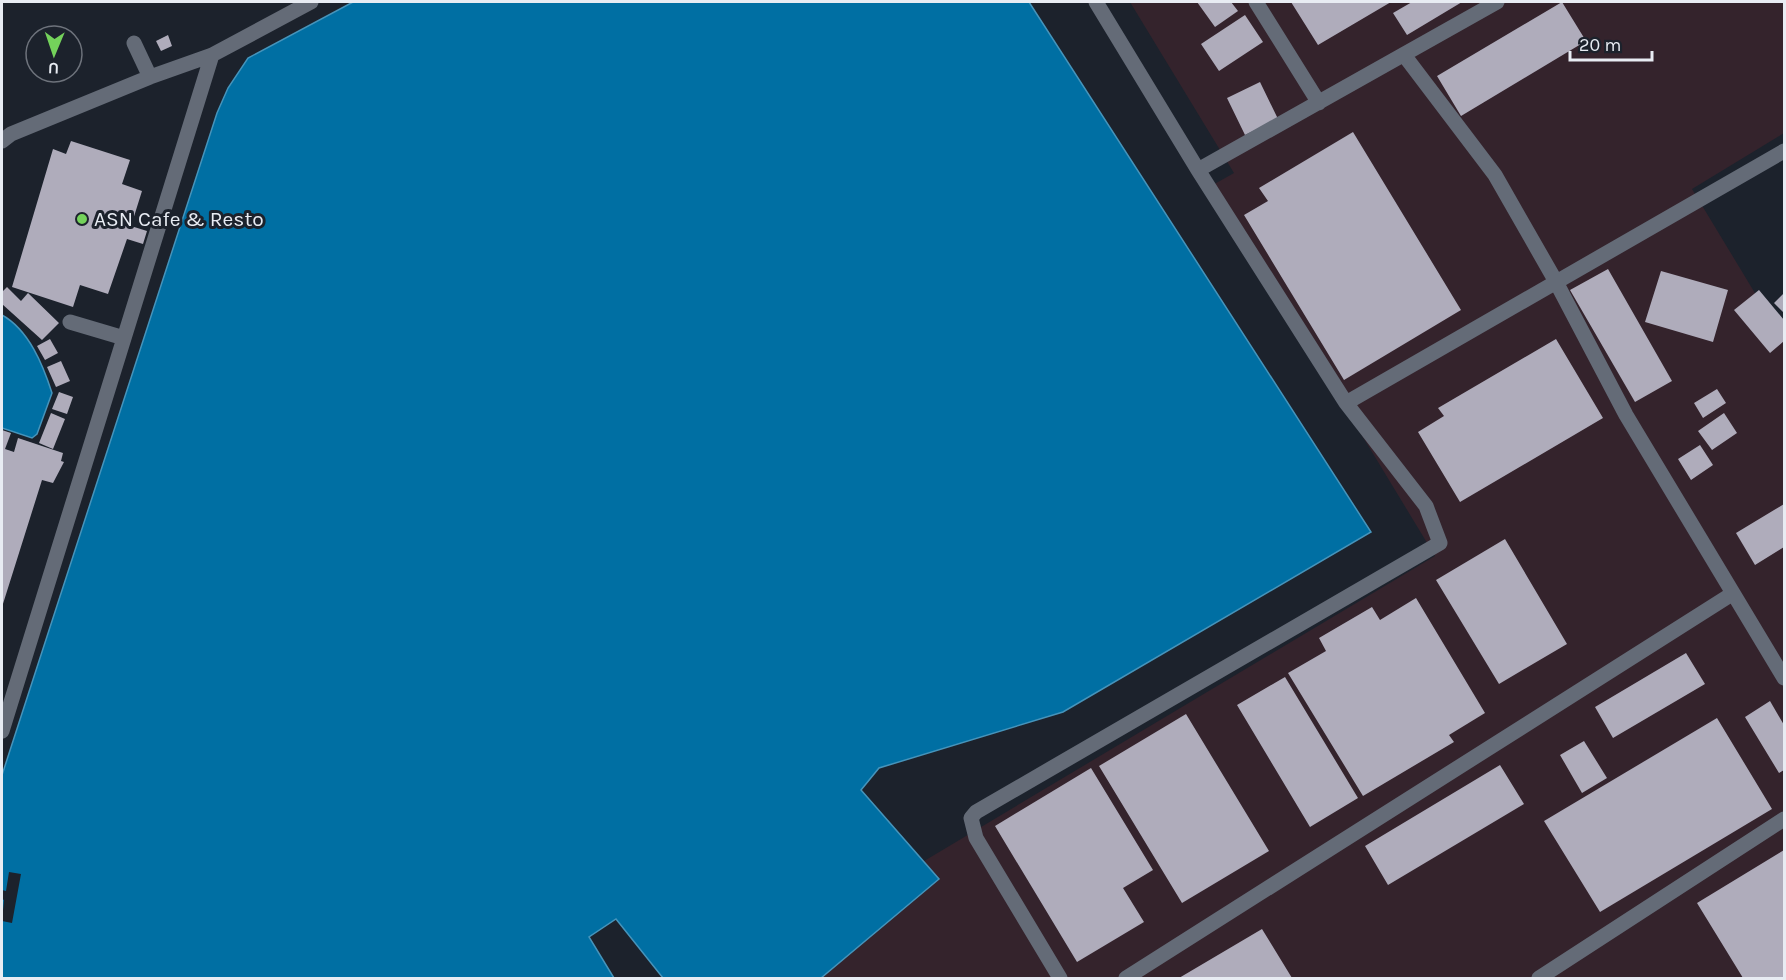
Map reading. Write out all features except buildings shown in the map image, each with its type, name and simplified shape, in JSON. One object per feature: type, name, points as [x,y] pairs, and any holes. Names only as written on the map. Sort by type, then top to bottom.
[{"type":"lane","points":[[2,141],[11,134],[150,77],[212,55],[311,2]]},
{"type":"lane","points":[[1060,978],[976,838],[971,818],[990,803],[1440,543],[1426,506],[1347,403],[1198,170],[1096,2]]},
{"type":"lane","points":[[1256,2],[1319,103]]},
{"type":"lane","points":[[1198,170],[1497,2]]},
{"type":"lane","points":[[134,43],[150,77]]},
{"type":"lane","points":[[2,730],[212,55]]},
{"type":"lane","points":[[1404,55],[1495,175],[1556,280],[1626,415],[1732,594],[1785,678]]},
{"type":"lane","points":[[1347,403],[1556,280],[1785,151]]},
{"type":"lane","points":[[70,322],[124,338]]},
{"type":"lane","points":[[1126,978],[1732,594]]},
{"type":"lane","points":[[1539,978],[1785,819]]},
{"type":"shaded area","points":[[1130,2],[1784,2],[1784,133],[1692,189],[1784,341],[1784,978],[728,978],[1435,556],[1211,186],[1234,173]]},
{"type":"water","points":[[353,2],[1029,2],[1371,532],[1063,712],[879,768],[861,790],[939,879],[821,978],[663,978],[616,919],[589,937],[614,978],[2,978],[2,775],[217,113],[228,88],[248,58]]},
{"type":"water","points":[[2,315],[20,330],[34,349],[52,393],[37,434],[32,438],[2,428]]},
{"type":"pier","points":[[9,872],[21,874],[12,923],[2,921],[4,900],[2,890],[6,891]]},
{"type":"place","name":"ASN Cafe & Resto","points":[[82,219]]}]
